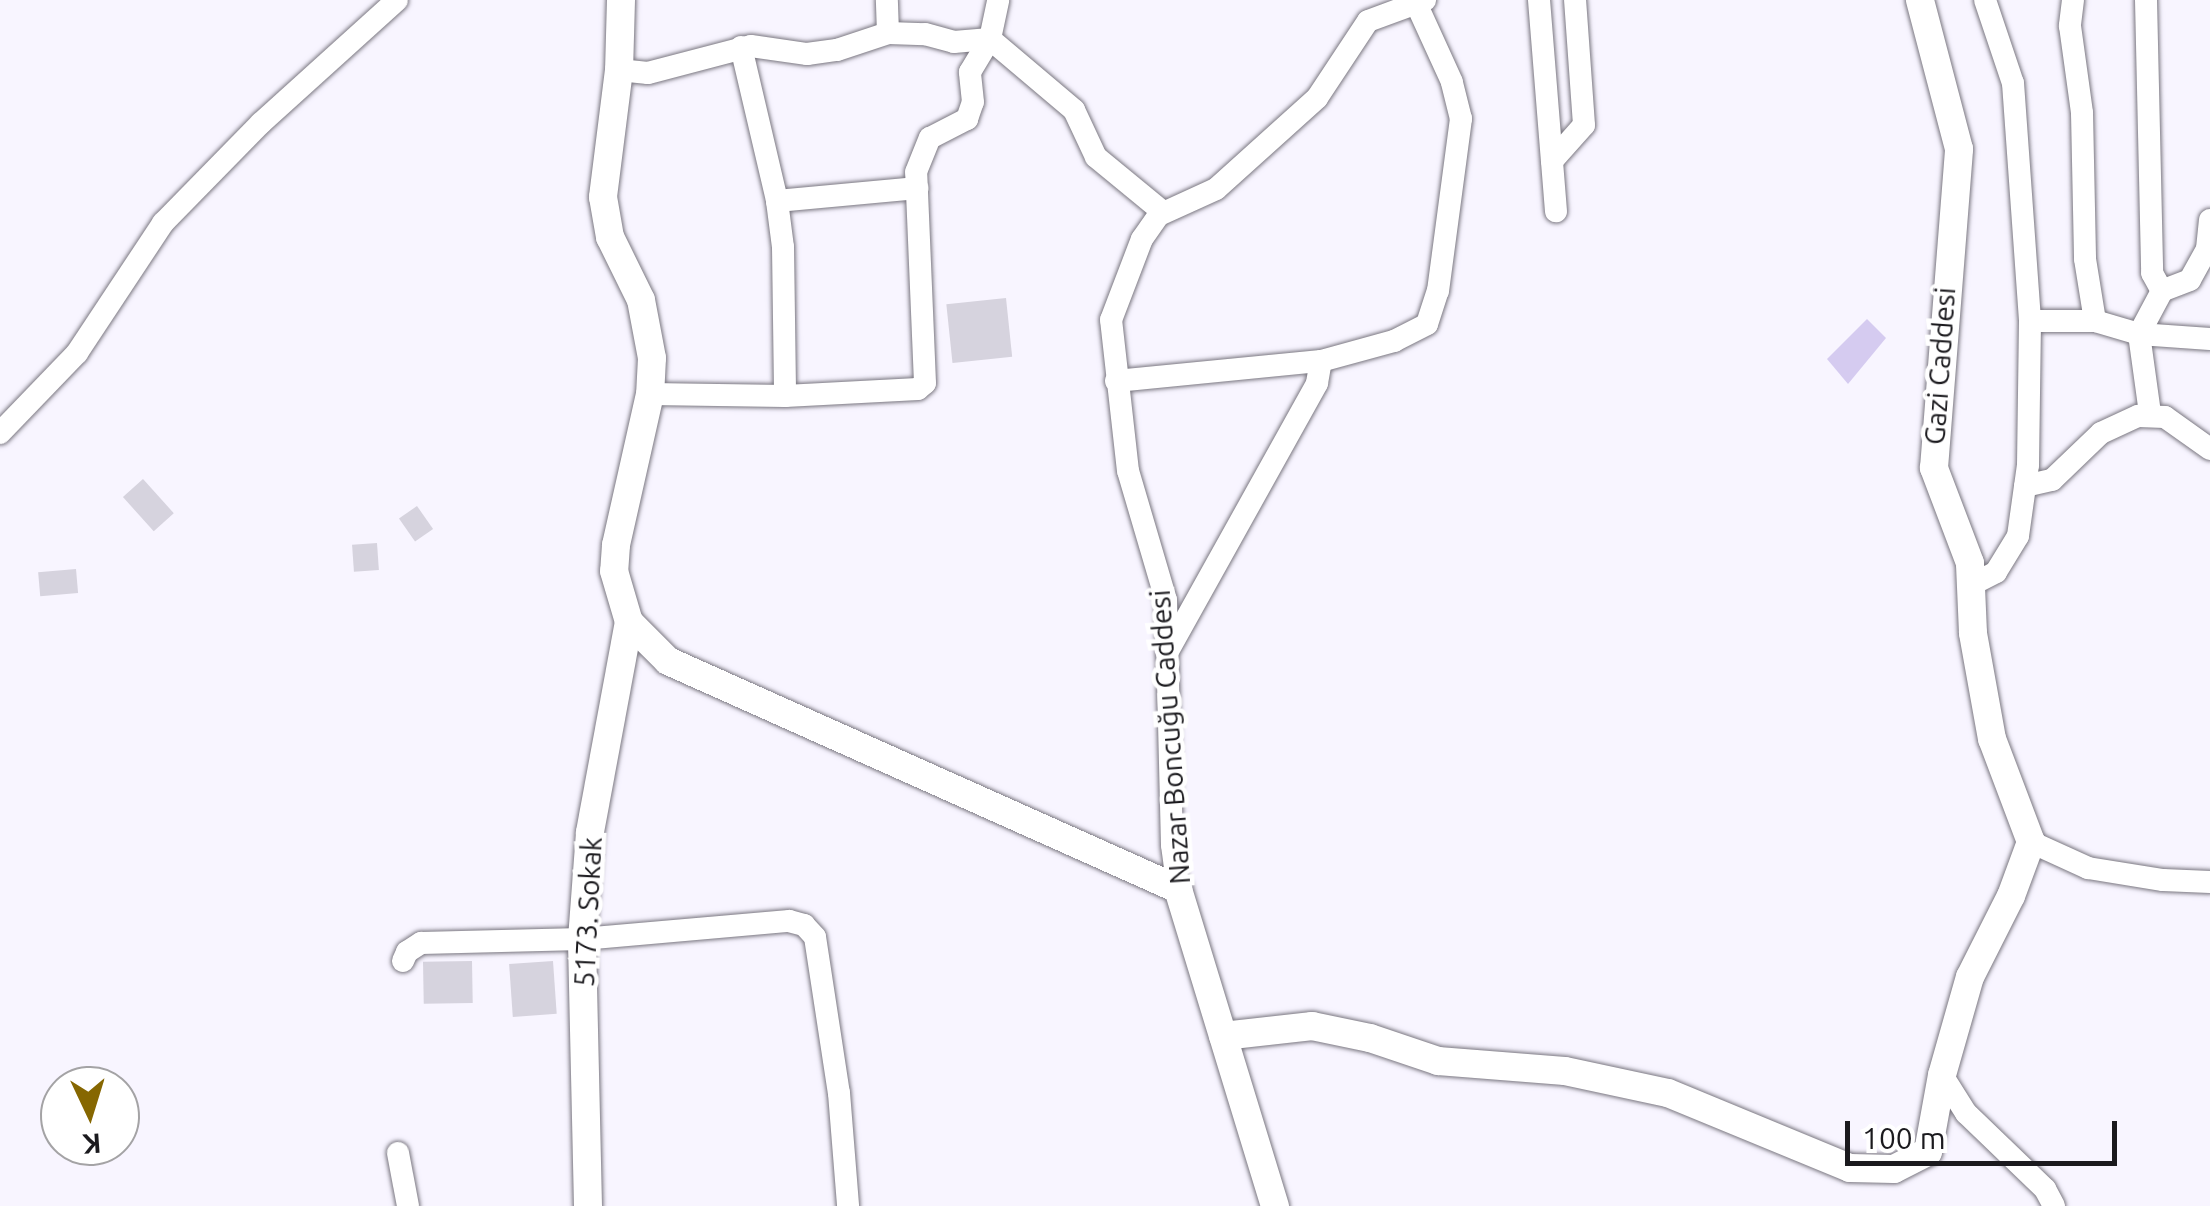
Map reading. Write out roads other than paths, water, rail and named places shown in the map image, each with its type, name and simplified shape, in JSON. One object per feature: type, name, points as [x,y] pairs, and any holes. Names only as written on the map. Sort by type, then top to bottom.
[{"type":"street","points":[[0,433],[77,352],[163,223],[260,123],[397,0]]},
{"type":"street","points":[[621,0],[619,70],[603,197],[610,236],[648,326],[650,394],[616,545],[614,571],[630,622],[668,661],[1178,889]]},
{"type":"street","points":[[887,0],[888,33]]},
{"type":"street","points":[[650,394],[785,396],[918,389],[926,383],[916,172],[930,138],[967,120],[974,102],[970,72],[990,39],[998,0]]},
{"type":"street","points":[[1539,0],[1556,211]]},
{"type":"street","points":[[1552,161],[1584,125],[1574,0]]},
{"type":"street","name":"Gazi Caddesi","points":[[1920,0],[1958,149],[1934,468],[1970,563],[1973,633],[1992,739],[2031,842]]},
{"type":"street","points":[[1971,585],[1996,572],[2012,549],[2025,486],[2030,322],[2012,83],[1985,0]]},
{"type":"street","points":[[2074,0],[2070,26],[2082,113],[2085,260],[2095,322]]},
{"type":"street","points":[[2146,0],[2152,273],[2162,291]]},
{"type":"street","points":[[619,70],[648,74],[742,47],[821,53],[888,33],[925,34],[954,42],[990,39],[1074,110],[1096,158],[1163,212],[1216,189],[1317,98],[1368,21],[1420,2],[1452,82],[1460,119],[1438,291],[1426,324],[1394,341],[1322,361],[1116,381]]},
{"type":"street","points":[[742,47],[777,202],[783,247],[785,396]]},
{"type":"street","points":[[777,202],[917,188]]},
{"type":"street","name":"Nazar Boncuğu Caddesi","points":[[1163,212],[1142,239],[1111,320],[1116,381],[1128,470],[1166,600],[1172,845],[1178,889],[1275,1206]]},
{"type":"street","points":[[2150,414],[2140,334],[2162,291],[2190,280],[2207,249],[2210,220]]},
{"type":"street","points":[[2030,322],[2095,322],[2140,334],[2210,339]]},
{"type":"street","points":[[1167,654],[1316,382],[1322,361]]},
{"type":"street","points":[[2025,486],[2052,480],[2101,433],[2150,414],[2165,416],[2210,449]]},
{"type":"street","name":"5173. Sokak","points":[[588,1206],[582,938],[590,832],[630,622]]},
{"type":"street","points":[[1223,1036],[1312,1026],[1370,1038],[1438,1060],[1565,1071],[1668,1093],[1850,1168],[1894,1169],[1928,1152],[1942,1075],[1970,977],[2011,896],[2031,842],[2088,868],[2163,880],[2210,882]]},
{"type":"street","points":[[403,961],[408,952],[422,943],[582,938],[789,921],[804,925],[815,938],[839,1093],[848,1206]]},
{"type":"street","points":[[1942,1075],[1966,1113],[2045,1189],[2054,1206]]},
{"type":"street","points":[[398,1153],[408,1206]]}]
